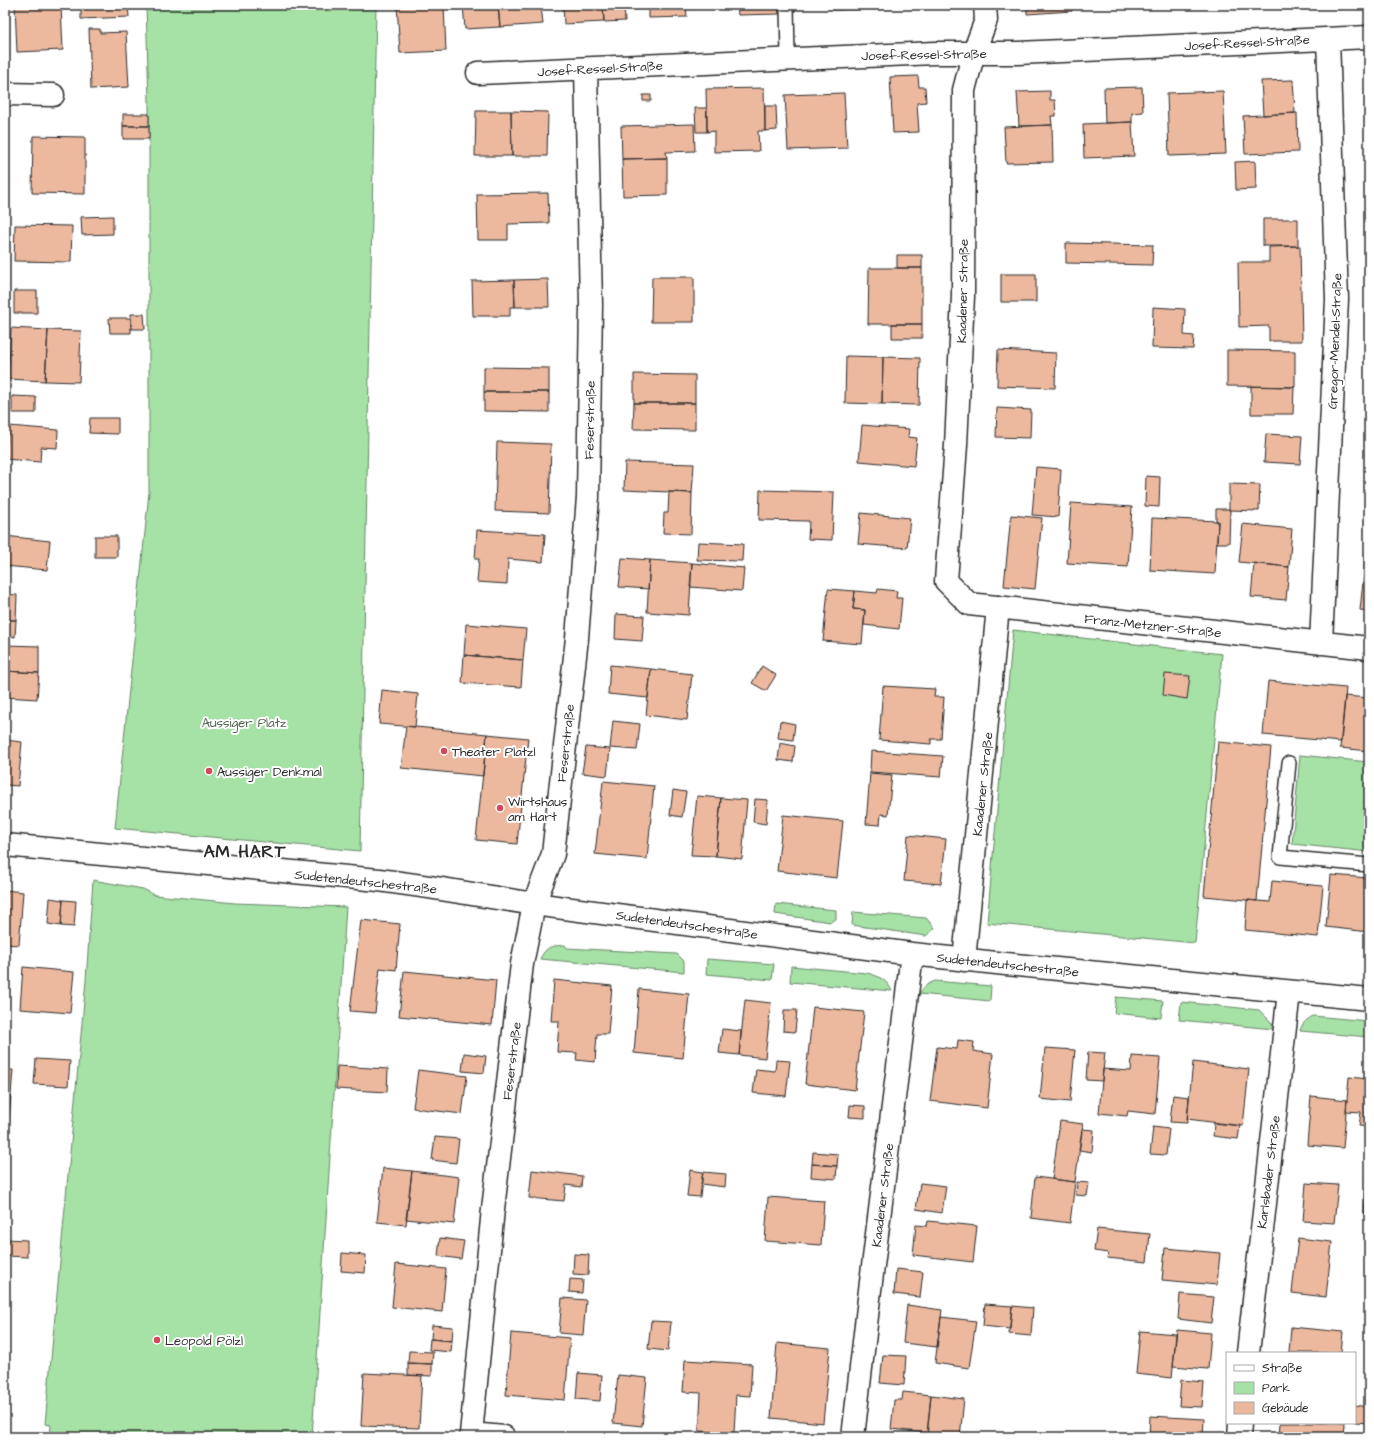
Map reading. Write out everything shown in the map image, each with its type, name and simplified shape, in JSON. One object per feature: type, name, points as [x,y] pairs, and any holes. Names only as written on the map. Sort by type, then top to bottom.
[{"type":"street","name":"Kaadener Straße","points":[[946,580],[956,445],[963,296],[964,90],[974,52],[986,20],[985,5]]},
{"type":"street","name":"Josef-Ressel-Straße","points":[[478,73],[586,69],[788,58],[974,52],[1018,53],[1369,37]]},
{"type":"street","name":"Gregor-Mendel-Straße","points":[[1321,643],[1337,299],[1328,39]]},
{"type":"street","name":"Feserstraße","points":[[504,1437],[471,1434],[493,1209],[522,964],[534,904],[553,854],[577,638],[588,497],[591,305],[586,69]]},
{"type":"street","points":[[5,94],[53,95]]},
{"type":"street","name":"Franz-Metzner-Straße","points":[[946,580],[969,604],[1369,648]]},
{"type":"street","name":"Kaadener Straße","points":[[964,960],[998,607]]},
{"type":"street","name":"Sudetendeutschestraße","points":[[5,845],[379,880],[534,904],[912,954],[1369,999]]},
{"type":"street","name":"Kaadener Straße","points":[[853,1437],[912,954]]},
{"type":"street","name":"Karlsbader Straße","points":[[1248,1352],[1289,992]]},
{"type":"street","points":[[1239,1437],[1240,1424]]},
{"type":"lane","points":[[787,5],[788,58]]},
{"type":"lane","points":[[1289,763],[1280,857],[1369,866]]},
{"type":"green space","name":"Aussiger Platz","points":[[146,5],[376,5],[360,851],[115,828],[149,492],[149,102]]},
{"type":"green space","points":[[1013,630],[1222,654],[1195,943],[987,923]]},
{"type":"green space","points":[[1300,755],[1369,762],[1369,852],[1292,844]]},
{"type":"green space","points":[[93,880],[143,889],[155,895],[235,903],[346,907],[312,1437],[50,1437],[51,1425],[45,1424],[86,980]]},
{"type":"green space","points":[[776,904],[836,910],[836,919],[830,922],[775,914]]},
{"type":"green space","points":[[853,912],[926,918],[935,928],[926,936],[852,925]]},
{"type":"green space","points":[[565,945],[567,948],[677,954],[684,961],[684,972],[540,959],[547,949]]},
{"type":"green space","points":[[707,959],[774,964],[772,980],[706,974]]},
{"type":"green space","points":[[791,966],[867,973],[882,979],[888,984],[892,991],[790,982]]},
{"type":"green space","points":[[935,981],[991,986],[990,1001],[919,994],[922,989]]},
{"type":"green space","points":[[1116,997],[1163,1001],[1161,1018],[1114,1013]]},
{"type":"green space","points":[[1181,1002],[1259,1010],[1271,1022],[1274,1029],[1179,1020]]},
{"type":"green space","points":[[1313,1016],[1369,1021],[1369,1037],[1300,1031],[1305,1022]]},
{"type":"building","points":[[15,5],[61,5],[63,50],[17,52]]},
{"type":"building","points":[[81,5],[128,5],[129,17],[81,19]]},
{"type":"building","points":[[397,5],[444,5],[446,51],[400,53]]},
{"type":"building","points":[[463,5],[498,5],[500,27],[465,29]]},
{"type":"building","points":[[498,5],[541,5],[543,24],[500,27]]},
{"type":"building","points":[[563,5],[603,5],[604,22],[564,24]]},
{"type":"building","points":[[603,5],[624,5],[625,21],[604,22]]},
{"type":"building","points":[[649,5],[686,5],[687,17],[649,18]]},
{"type":"building","points":[[737,5],[778,5],[779,14],[738,15]]},
{"type":"building","points":[[833,5],[862,5],[862,9],[833,10]]},
{"type":"building","points":[[1027,5],[1072,5],[1072,11],[1027,14]]},
{"type":"building","points":[[1125,5],[1158,5],[1158,6],[1125,7]]},
{"type":"building","points":[[89,29],[100,29],[100,33],[126,32],[129,87],[91,89]]},
{"type":"building","points":[[918,76],[919,87],[925,87],[926,102],[917,103],[919,132],[893,133],[890,77]]},
{"type":"building","points":[[1293,80],[1295,113],[1263,115],[1261,81]]},
{"type":"building","points":[[1142,87],[1143,112],[1132,113],[1132,122],[1105,123],[1104,88]]},
{"type":"building","points":[[764,88],[765,131],[758,131],[759,151],[714,152],[714,131],[707,132],[706,89]]},
{"type":"building","points":[[1050,91],[1050,100],[1055,100],[1056,116],[1051,116],[1052,125],[1019,126],[1017,92]]},
{"type":"building","points":[[1223,91],[1226,154],[1169,156],[1167,93]]},
{"type":"building","points":[[844,93],[847,148],[788,150],[785,95]]},
{"type":"building","points":[[643,95],[651,95],[651,101],[643,101]]},
{"type":"building","points":[[765,106],[776,106],[777,130],[765,131]]},
{"type":"building","points":[[695,108],[707,108],[707,132],[696,132]]},
{"type":"building","points":[[476,111],[511,111],[512,156],[475,156]]},
{"type":"building","points":[[511,111],[548,112],[547,156],[512,156]]},
{"type":"building","points":[[1297,113],[1298,152],[1245,154],[1243,116]]},
{"type":"building","points":[[123,114],[149,114],[149,126],[123,126]]},
{"type":"building","points":[[1132,122],[1134,156],[1084,158],[1083,124]]},
{"type":"building","points":[[694,124],[695,151],[666,152],[667,158],[622,159],[621,126]]},
{"type":"building","points":[[1052,125],[1053,162],[1006,163],[1004,127]]},
{"type":"building","points":[[123,126],[149,126],[149,139],[123,139]]},
{"type":"building","points":[[33,136],[85,137],[85,194],[32,193]]},
{"type":"building","points":[[667,158],[667,195],[623,196],[622,159]]},
{"type":"building","points":[[1255,161],[1256,189],[1236,190],[1235,162]]},
{"type":"building","points":[[548,193],[549,223],[508,224],[508,240],[478,240],[477,194]]},
{"type":"building","points":[[113,216],[113,234],[82,235],[81,217]]},
{"type":"building","points":[[1263,219],[1298,219],[1298,246],[1263,246]]},
{"type":"building","points":[[15,225],[72,226],[71,262],[14,261]]},
{"type":"building","points":[[1066,243],[1153,245],[1152,265],[1066,263]]},
{"type":"building","points":[[1300,246],[1302,341],[1269,341],[1269,326],[1239,327],[1238,262],[1269,262],[1269,247]]},
{"type":"building","points":[[897,255],[922,255],[922,268],[897,268]]},
{"type":"building","points":[[869,268],[922,268],[922,324],[868,324]]},
{"type":"building","points":[[1001,274],[1036,274],[1036,302],[1001,302]]},
{"type":"building","points":[[652,277],[694,277],[694,322],[651,322]]},
{"type":"building","points":[[548,279],[549,307],[515,307],[514,280]]},
{"type":"building","points":[[514,280],[515,307],[510,307],[510,316],[473,316],[472,281]]},
{"type":"building","points":[[14,291],[37,291],[37,313],[14,313]]},
{"type":"building","points":[[1153,307],[1185,309],[1184,335],[1194,336],[1193,349],[1152,348]]},
{"type":"building","points":[[131,314],[144,314],[145,329],[131,329]]},
{"type":"building","points":[[109,318],[131,318],[131,333],[110,333]]},
{"type":"building","points":[[892,324],[922,324],[922,338],[892,338]]},
{"type":"building","points":[[11,328],[48,330],[45,381],[8,379]]},
{"type":"building","points":[[48,330],[81,331],[79,382],[45,381]]},
{"type":"building","points":[[998,350],[1056,353],[1055,388],[997,386]]},
{"type":"building","points":[[1227,350],[1295,351],[1295,387],[1227,386]]},
{"type":"building","points":[[846,356],[883,357],[882,404],[845,403]]},
{"type":"building","points":[[883,357],[920,358],[919,405],[882,404]]},
{"type":"building","points":[[484,367],[549,368],[549,392],[484,392]]},
{"type":"building","points":[[634,374],[695,375],[695,403],[634,403]]},
{"type":"building","points":[[1251,386],[1294,387],[1293,414],[1251,414]]},
{"type":"building","points":[[484,392],[549,392],[549,412],[484,411]]},
{"type":"building","points":[[12,396],[36,397],[36,413],[12,413]]},
{"type":"building","points":[[634,403],[695,403],[695,430],[633,429]]},
{"type":"building","points":[[997,408],[1031,410],[1030,438],[996,437]]},
{"type":"building","points":[[90,418],[118,418],[118,434],[89,433]]},
{"type":"building","points":[[862,425],[909,429],[908,437],[917,438],[914,466],[859,461]]},
{"type":"building","points":[[9,426],[58,430],[57,448],[41,447],[40,462],[5,459]]},
{"type":"building","points":[[1266,434],[1302,436],[1300,464],[1264,462]]},
{"type":"building","points":[[497,442],[551,444],[549,513],[495,511]]},
{"type":"building","points":[[625,462],[694,464],[692,493],[624,490]]},
{"type":"building","points":[[1036,467],[1061,469],[1058,517],[1032,515]]},
{"type":"building","points":[[1146,476],[1160,477],[1159,507],[1145,506]]},
{"type":"building","points":[[1229,484],[1260,485],[1259,511],[1229,510]]},
{"type":"building","points":[[760,490],[834,492],[832,540],[808,539],[809,521],[759,520]]},
{"type":"building","points":[[669,492],[692,493],[691,534],[663,533],[664,513],[668,513]]},
{"type":"building","points":[[1071,503],[1132,507],[1128,567],[1067,563]]},
{"type":"building","points":[[1216,509],[1230,510],[1229,543],[1217,543],[1218,521],[1216,521]]},
{"type":"building","points":[[861,513],[910,518],[907,548],[858,544]]},
{"type":"building","points":[[1011,515],[1042,518],[1035,589],[1004,586]]},
{"type":"building","points":[[1152,518],[1218,521],[1215,574],[1150,570]]},
{"type":"building","points":[[1243,524],[1292,529],[1289,567],[1239,562]]},
{"type":"building","points":[[477,530],[545,534],[543,562],[508,559],[507,584],[477,582],[479,559],[475,559]]},
{"type":"building","points":[[1369,535],[1369,611],[1360,610]]},
{"type":"building","points":[[5,536],[50,541],[47,570],[5,566]]},
{"type":"building","points":[[95,536],[117,536],[117,557],[95,557]]},
{"type":"building","points":[[698,542],[743,544],[742,561],[697,560]]},
{"type":"building","points":[[622,558],[650,560],[648,589],[619,587]]},
{"type":"building","points":[[650,560],[692,563],[689,615],[647,612]]},
{"type":"building","points":[[692,563],[744,568],[742,591],[690,587]]},
{"type":"building","points":[[1254,563],[1289,567],[1286,600],[1251,597]]},
{"type":"building","points":[[828,589],[855,591],[853,609],[865,610],[862,644],[823,641]]},
{"type":"building","points":[[878,589],[897,591],[896,598],[902,598],[899,629],[864,625],[865,610],[853,609],[855,591],[877,593]]},
{"type":"building","points":[[5,594],[17,595],[16,620],[5,620]]},
{"type":"building","points":[[616,614],[644,616],[642,641],[615,639]]},
{"type":"building","points":[[5,620],[16,620],[15,637],[10,636],[10,645],[5,645]]},
{"type":"building","points":[[466,624],[526,629],[523,660],[464,655]]},
{"type":"building","points":[[5,645],[39,646],[39,673],[5,671]]},
{"type":"building","points":[[464,655],[523,660],[521,687],[462,683]]},
{"type":"building","points":[[610,665],[651,669],[648,698],[608,694]]},
{"type":"building","points":[[762,666],[776,675],[766,691],[752,683]]},
{"type":"building","points":[[651,669],[692,674],[687,720],[646,715]]},
{"type":"building","points":[[5,671],[39,673],[37,699],[5,697]]},
{"type":"building","points":[[1165,674],[1190,676],[1187,699],[1163,695]]},
{"type":"building","points":[[1268,681],[1346,688],[1341,742],[1263,735]]},
{"type":"building","points":[[883,686],[935,689],[934,697],[944,697],[941,739],[931,739],[931,744],[879,740]]},
{"type":"building","points":[[382,690],[418,694],[415,727],[379,724]]},
{"type":"building","points":[[1345,696],[1369,698],[1369,751],[1340,748]]},
{"type":"building","points":[[613,721],[640,724],[637,750],[610,748]]},
{"type":"building","points":[[780,721],[795,724],[793,740],[778,738]]},
{"type":"building","name":"Theater Platzl","points":[[406,726],[487,734],[483,776],[401,768]]},
{"type":"building","name":"Wirtshaus am Hart","points":[[487,734],[528,738],[517,844],[476,840]]},
{"type":"building","points":[[5,740],[22,742],[18,786],[5,785]]},
{"type":"building","points":[[1218,742],[1271,747],[1257,901],[1204,896]]},
{"type":"building","points":[[780,743],[795,746],[793,762],[778,760]]},
{"type":"building","points":[[586,747],[610,749],[607,776],[582,773]]},
{"type":"building","points":[[871,751],[943,756],[941,777],[870,772]]},
{"type":"building","points":[[870,773],[892,775],[888,815],[881,814],[880,825],[866,824]]},
{"type":"building","points":[[603,781],[654,786],[647,859],[595,854]]},
{"type":"building","points":[[673,790],[686,792],[682,817],[670,815]]},
{"type":"building","points":[[697,796],[721,798],[716,856],[691,855]]},
{"type":"building","points":[[721,798],[747,800],[742,859],[716,856]]},
{"type":"building","points":[[755,799],[768,800],[766,824],[753,822]]},
{"type":"building","points":[[783,815],[843,821],[837,878],[777,871]]},
{"type":"building","points":[[908,835],[946,839],[941,884],[904,881]]},
{"type":"building","points":[[1331,875],[1369,878],[1369,932],[1326,927]]},
{"type":"building","points":[[1272,881],[1323,886],[1318,937],[1245,930],[1247,900],[1270,902]]},
{"type":"building","points":[[5,890],[23,892],[19,945],[5,944]]},
{"type":"building","points":[[50,898],[63,900],[61,926],[48,924]]},
{"type":"building","points":[[63,900],[76,901],[74,927],[61,926]]},
{"type":"building","points":[[361,920],[400,924],[396,970],[380,968],[375,1013],[350,1011]]},
{"type":"building","points":[[23,967],[74,972],[70,1013],[20,1009]]},
{"type":"building","points":[[404,971],[496,980],[492,1025],[399,1016]]},
{"type":"building","points":[[554,980],[612,986],[608,1034],[597,1034],[595,1062],[576,1060],[577,1053],[557,1052],[559,1021],[551,1021]]},
{"type":"building","points":[[639,989],[689,994],[683,1058],[634,1053]]},
{"type":"building","points":[[745,1000],[771,1003],[765,1058],[739,1055]]},
{"type":"building","points":[[813,1007],[864,1012],[855,1090],[805,1084]]},
{"type":"building","points":[[784,1010],[797,1010],[795,1032],[783,1031]]},
{"type":"building","points":[[722,1029],[741,1031],[739,1055],[719,1053]]},
{"type":"building","points":[[958,1040],[974,1042],[973,1051],[993,1054],[987,1108],[930,1101],[937,1047],[957,1049]]},
{"type":"building","points":[[1045,1048],[1075,1050],[1070,1102],[1040,1099]]},
{"type":"building","points":[[1088,1052],[1105,1053],[1102,1081],[1086,1080]]},
{"type":"building","points":[[464,1053],[486,1056],[484,1073],[462,1071]]},
{"type":"building","points":[[1132,1056],[1160,1058],[1155,1114],[1128,1111],[1127,1116],[1099,1113],[1103,1069],[1131,1071]]},
{"type":"building","points":[[36,1059],[70,1061],[68,1086],[34,1084]]},
{"type":"building","points":[[776,1060],[790,1061],[786,1096],[753,1093],[756,1069],[775,1071]]},
{"type":"building","points":[[1193,1062],[1249,1069],[1243,1126],[1187,1119]]},
{"type":"building","points":[[337,1066],[388,1069],[387,1092],[336,1089]]},
{"type":"building","points":[[5,1070],[13,1070],[9,1120],[5,1120]]},
{"type":"building","points":[[418,1070],[467,1076],[462,1114],[413,1108]]},
{"type":"building","points":[[1349,1077],[1369,1079],[1369,1127],[1359,1126],[1361,1112],[1346,1111]]},
{"type":"building","points":[[1173,1095],[1189,1097],[1187,1123],[1170,1122]]},
{"type":"building","points":[[1311,1096],[1347,1100],[1343,1148],[1307,1145]]},
{"type":"building","points":[[850,1105],[865,1106],[865,1118],[849,1117]]},
{"type":"building","points":[[1060,1121],[1083,1124],[1075,1182],[1052,1179]]},
{"type":"building","points":[[1214,1123],[1240,1126],[1238,1139],[1213,1136]]},
{"type":"building","points":[[1153,1127],[1169,1129],[1166,1155],[1150,1154]]},
{"type":"building","points":[[1082,1129],[1094,1130],[1092,1152],[1079,1150]]},
{"type":"building","points":[[435,1137],[459,1139],[456,1163],[432,1160]]},
{"type":"building","points":[[813,1152],[838,1154],[837,1166],[812,1164]]},
{"type":"building","points":[[812,1164],[837,1166],[836,1179],[811,1177]]},
{"type":"building","points":[[1368,1165],[1369,1214],[1364,1214]]},
{"type":"building","points":[[383,1168],[412,1171],[406,1225],[377,1222]]},
{"type":"building","points":[[532,1170],[582,1176],[581,1187],[566,1185],[564,1201],[529,1198]]},
{"type":"building","points":[[690,1170],[703,1172],[700,1197],[687,1196]]},
{"type":"building","points":[[412,1171],[459,1177],[454,1224],[406,1219]]},
{"type":"building","points":[[703,1172],[726,1174],[725,1187],[701,1184]]},
{"type":"building","points":[[1035,1177],[1075,1182],[1070,1223],[1031,1218]]},
{"type":"building","points":[[1077,1182],[1089,1183],[1087,1196],[1076,1195]]},
{"type":"building","points":[[920,1183],[946,1186],[942,1213],[916,1209]]},
{"type":"building","points":[[1306,1183],[1338,1185],[1334,1223],[1303,1221]]},
{"type":"building","points":[[768,1197],[824,1201],[821,1245],[765,1241]]},
{"type":"building","points":[[928,1221],[977,1226],[973,1262],[913,1255],[916,1225],[927,1226]]},
{"type":"building","points":[[1097,1229],[1150,1234],[1147,1262],[1107,1258],[1108,1253],[1094,1251]]},
{"type":"building","points":[[440,1238],[464,1241],[461,1259],[438,1256]]},
{"type":"building","points":[[1298,1238],[1332,1242],[1326,1297],[1292,1293]]},
{"type":"building","points":[[5,1239],[27,1240],[27,1257],[5,1256]]},
{"type":"building","points":[[1165,1248],[1220,1253],[1217,1285],[1162,1280]]},
{"type":"building","points":[[342,1253],[366,1255],[365,1273],[341,1271]]},
{"type":"building","points":[[574,1254],[589,1255],[588,1275],[573,1274]]},
{"type":"building","points":[[396,1264],[446,1269],[442,1312],[392,1307]]},
{"type":"building","points":[[896,1269],[923,1272],[920,1297],[894,1294]]},
{"type":"building","points":[[570,1279],[583,1280],[582,1293],[569,1292]]},
{"type":"building","points":[[1180,1294],[1214,1297],[1211,1323],[1178,1319]]},
{"type":"building","points":[[562,1298],[586,1300],[583,1335],[559,1333]]},
{"type":"building","points":[[985,1304],[1012,1306],[1010,1329],[983,1326]]},
{"type":"building","points":[[907,1305],[942,1310],[937,1347],[903,1343]]},
{"type":"building","points":[[1012,1306],[1033,1308],[1031,1336],[1009,1334]]},
{"type":"building","points":[[941,1317],[976,1321],[969,1368],[935,1363]]},
{"type":"building","points":[[651,1321],[671,1322],[668,1351],[648,1349]]},
{"type":"building","points":[[432,1325],[453,1327],[452,1341],[431,1339]]},
{"type":"building","points":[[1291,1327],[1343,1332],[1341,1352],[1289,1352]]},
{"type":"building","points":[[1177,1330],[1211,1333],[1208,1369],[1173,1366]]},
{"type":"building","points":[[1140,1331],[1176,1334],[1172,1378],[1136,1374]]},
{"type":"building","points":[[511,1333],[570,1338],[565,1400],[506,1395]]},
{"type":"building","points":[[430,1339],[452,1341],[451,1352],[429,1350]]},
{"type":"building","points":[[777,1343],[830,1348],[823,1423],[771,1418]]},
{"type":"building","points":[[409,1351],[433,1352],[432,1364],[408,1363]]},
{"type":"building","points":[[883,1355],[906,1356],[904,1385],[880,1383]]},
{"type":"building","points":[[685,1360],[752,1364],[750,1396],[736,1395],[734,1433],[699,1431],[701,1393],[683,1392]]},
{"type":"building","points":[[408,1363],[432,1364],[432,1376],[408,1375]]},
{"type":"building","points":[[364,1373],[422,1376],[419,1428],[361,1426]]},
{"type":"building","points":[[578,1373],[602,1375],[600,1401],[576,1399]]},
{"type":"building","points":[[618,1375],[647,1378],[642,1426],[613,1423]]},
{"type":"building","points":[[1181,1380],[1204,1382],[1202,1407],[1179,1406]]},
{"type":"building","points":[[903,1392],[931,1395],[927,1433],[891,1429],[894,1400],[902,1400]]},
{"type":"building","points":[[931,1395],[964,1399],[960,1437],[927,1437]]},
{"type":"building","points":[[1356,1405],[1369,1407],[1369,1423],[1356,1422]]},
{"type":"building","points":[[1150,1416],[1204,1419],[1203,1437],[1149,1437]]},
{"type":"building","points":[[1280,1424],[1345,1424],[1344,1437],[1279,1437]]},
{"type":"place","name":"Theater Platzl","points":[[444,751]]},
{"type":"place","name":"Aussiger Denkmal","points":[[209,771]]},
{"type":"place","name":"Wirtshaus am Hart","points":[[500,808]]},
{"type":"place","name":"Leopold Pölzl","points":[[157,1340]]},
{"type":"district","name":"AM HART","points":[[245,851]]}]
